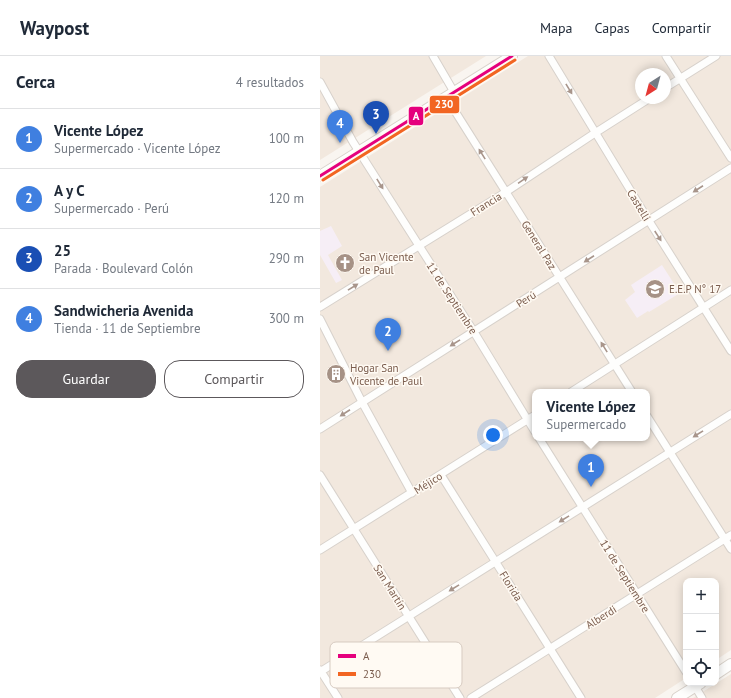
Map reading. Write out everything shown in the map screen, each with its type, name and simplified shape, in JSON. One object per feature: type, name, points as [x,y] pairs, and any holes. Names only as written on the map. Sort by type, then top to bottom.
[{"type":"main road","points":[[320,176],[512,56]]},
{"type":"main road","points":[[719,672],[731,664]]},
{"type":"main road","points":[[677,698],[693,686]]},
{"type":"street","name":"General Paz","points":[[433,56],[450,95],[506,192],[630,389]]},
{"type":"street","name":"Castelli","points":[[549,56],[649,221],[731,351]]},
{"type":"street","points":[[666,56],[731,158]]},
{"type":"street","points":[[671,84],[716,56]]},
{"type":"street","name":"11 de Septiembre","points":[[320,82],[353,142],[474,332],[532,427]]},
{"type":"street","name":"Francia","points":[[320,307],[506,192],[595,132],[640,104]]},
{"type":"street","name":"Perú","points":[[320,429],[731,168]]},
{"type":"street","points":[[576,389],[731,290]]},
{"type":"street","points":[[320,319],[362,402],[412,492]]},
{"type":"street","points":[[366,642],[731,414]]},
{"type":"street","name":"Méjico","points":[[320,550],[532,417]]},
{"type":"street","points":[[650,421],[728,537],[731,549]]},
{"type":"street","name":"11 de Septiembre","points":[[541,441],[683,667]]},
{"type":"street","name":"Florida","points":[[441,474],[581,698]]},
{"type":"street","name":"San Martín","points":[[320,475],[424,642]]},
{"type":"street","name":"Alberdi","points":[[472,698],[728,537]]},
{"type":"street","points":[[330,665],[320,671],[330,686]]},
{"type":"street","points":[[697,686],[702,698]]},
{"type":"street","points":[[331,688],[338,698]]},
{"type":"street","name":"San Martín","points":[[454,688],[460,698]]},
{"type":"shaded area","points":[[320,56],[486,56],[320,160]]},
{"type":"shaded area","points":[[528,56],[731,56],[731,650],[719,658],[719,578],[683,578],[683,680],[655,698],[320,698],[320,187]]},
{"type":"shaded area","points":[[331,226],[342,246],[328,255],[342,280],[336,283],[320,255],[320,231]]},
{"type":"shaded area","name":"E.E.P N° 17","points":[[662,265],[680,293],[637,318],[625,300],[635,292],[631,285]]},
{"type":"shaded area","points":[[731,674],[731,698],[693,698],[712,686],[719,686],[719,682]]},
{"type":"transit line","name":"A","points":[[320,176],[512,56]]},
{"type":"transit line","name":"230","points":[[323,180],[515,60]]},
{"type":"place","name":"25","points":[[376,134]]},
{"type":"place","name":"Sandwicheria Avenida","points":[[340,143]]},
{"type":"place","name":"San Vicente de Paul","points":[[345,263]]},
{"type":"place","name":"E.E.P N° 17","points":[[655,289]]},
{"type":"place","name":"A y C","points":[[388,351]]},
{"type":"place","name":"Hogar San Vicente de Paul","points":[[336,374]]},
{"type":"place","name":"Vicente López","points":[[591,487]]}]
